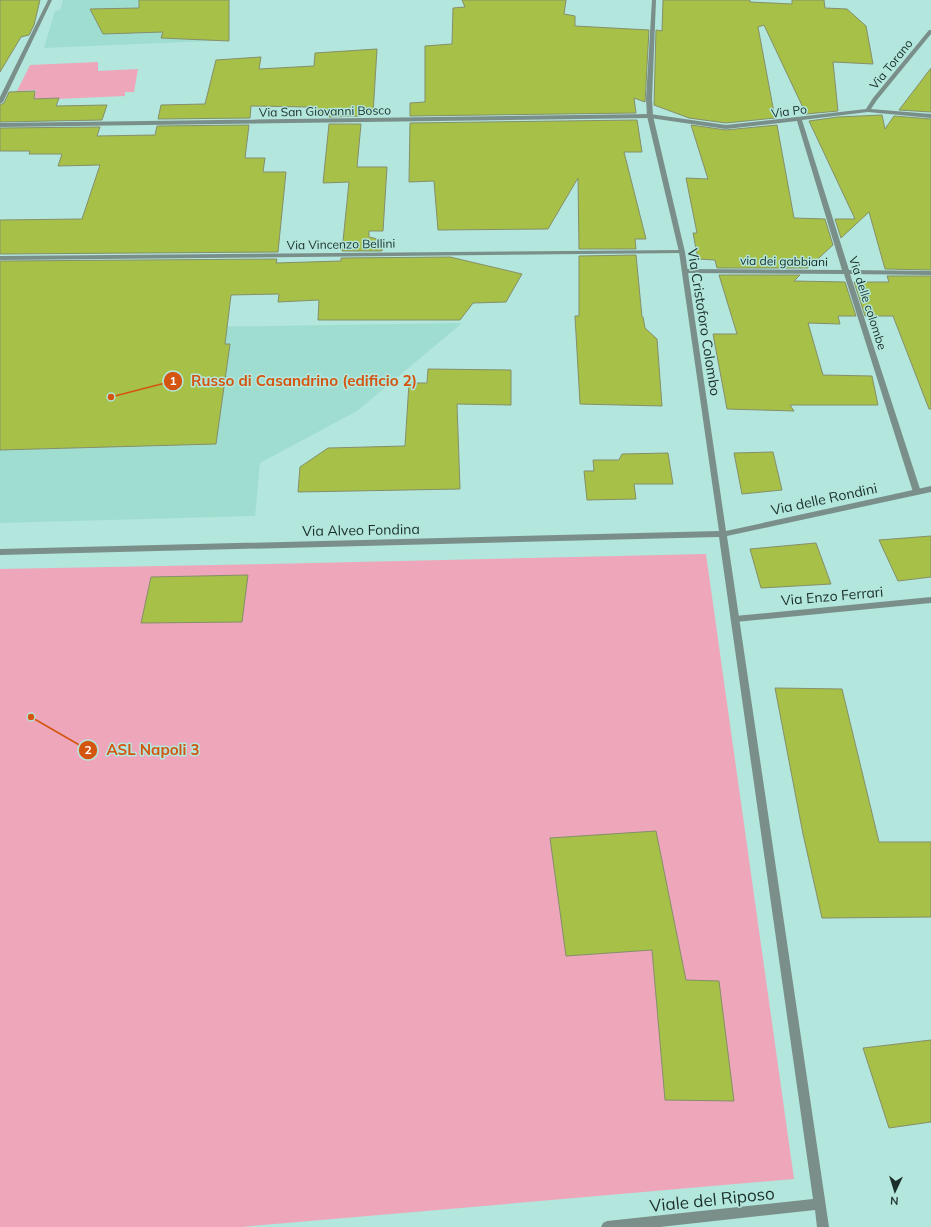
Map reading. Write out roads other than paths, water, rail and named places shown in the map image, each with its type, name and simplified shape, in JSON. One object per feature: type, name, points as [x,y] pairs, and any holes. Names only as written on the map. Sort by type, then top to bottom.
[{"type":"street","points":[[0,102],[50,0]]},
{"type":"street","name":"Via Cristoforo Colombo","points":[[654,0],[649,99],[650,116],[682,252],[685,271],[823,1227]]},
{"type":"street","name":"Via Torano","points":[[868,110],[931,31]]},
{"type":"street","name":"Via Po","points":[[650,116],[691,124],[726,127],[799,120],[868,110],[931,116]]},
{"type":"street","name":"Via San Giovanni Bosco","points":[[0,125],[650,116]]},
{"type":"street","name":"Via delle colombe","points":[[799,120],[917,492]]},
{"type":"street","name":"Via Vincenzo Bellini","points":[[0,258],[682,252]]},
{"type":"street","name":"via dei gabbiani","points":[[685,271],[931,273]]},
{"type":"street","name":"Via delle Rondini","points":[[723,534],[931,489]]},
{"type":"street","name":"Via Alveo Fondina","points":[[0,552],[723,534]]},
{"type":"street","name":"Via Enzo Ferrari","points":[[735,619],[931,600]]},
{"type":"street","name":"Viale del Riposo","points":[[607,1227],[820,1204]]},
{"type":"place","name":"Russo di Casandrino (edificio 2)","points":[[111,397]]},
{"type":"place","name":"ASL Napoli 3","points":[[31,717]]}]
